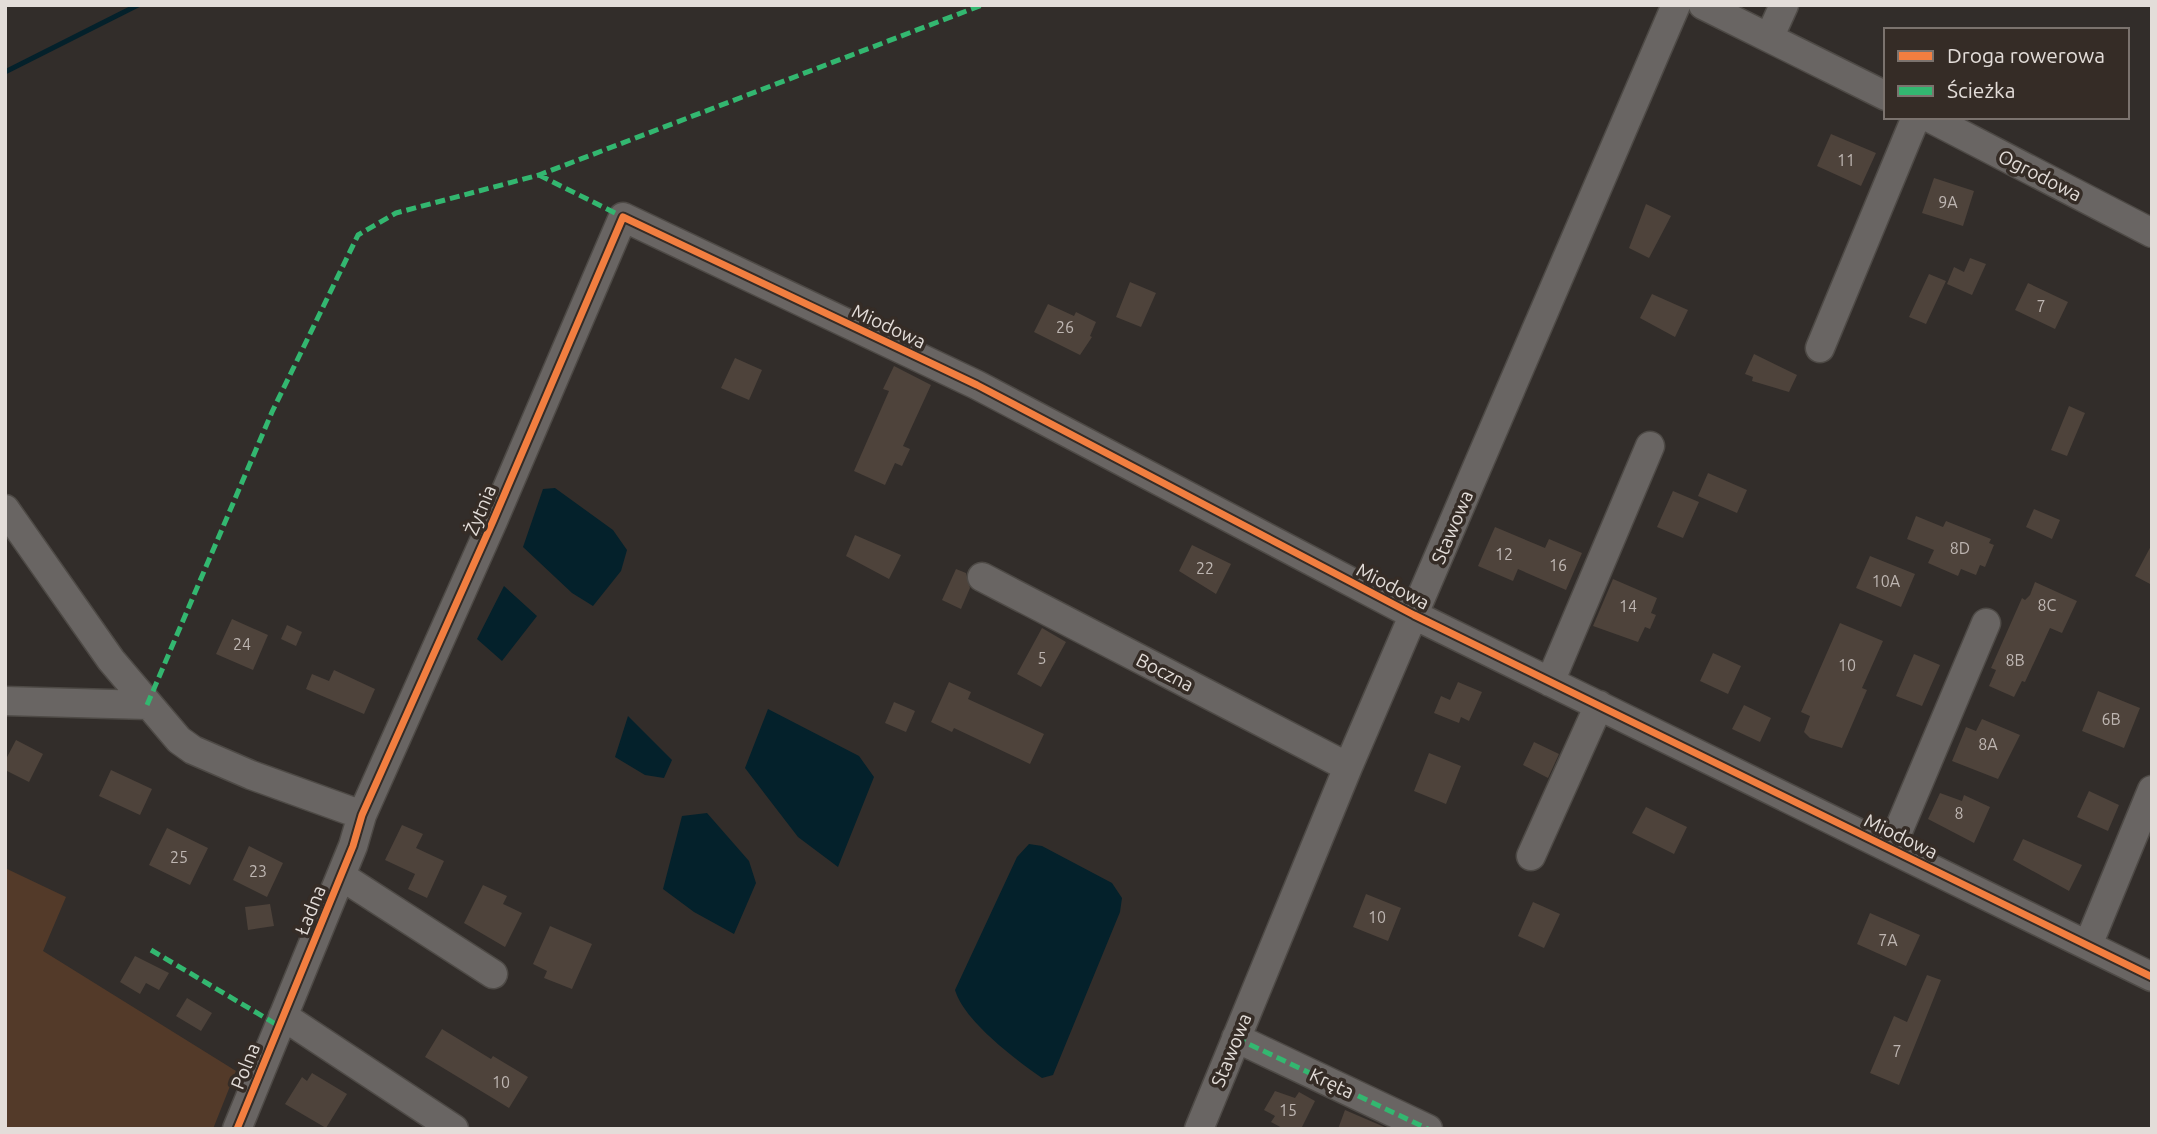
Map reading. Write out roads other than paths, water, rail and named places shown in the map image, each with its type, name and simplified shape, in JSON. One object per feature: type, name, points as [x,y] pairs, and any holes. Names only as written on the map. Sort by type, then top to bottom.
[{"type":"street","name":"Stawowa","points":[[1199,1129],[1348,767],[1676,5]]},
{"type":"street","points":[[1703,5],[1884,95]]},
{"type":"street","points":[[1770,36],[1784,5]]},
{"type":"street","points":[[1820,348],[1915,119]]},
{"type":"street","name":"Ogrodowa","points":[[1932,119],[2152,233]]},
{"type":"street","name":"Miodowa","points":[[623,217],[977,385],[1414,615],[2152,977]]},
{"type":"street","name":"Żytnia","points":[[362,815],[493,522],[623,217]]},
{"type":"street","points":[[1550,682],[1650,446]]},
{"type":"street","points":[[5,509],[147,705],[179,740],[193,750],[362,815]]},
{"type":"street","name":"Boczna","points":[[982,577],[1348,767]]},
{"type":"street","points":[[1891,848],[1986,623]]},
{"type":"street","points":[[5,701],[147,705]]},
{"type":"street","points":[[1531,856],[1599,705]]},
{"type":"street","points":[[2088,944],[2152,790]]},
{"type":"street","name":"Ładna","points":[[283,1016],[341,876],[362,815]]},
{"type":"street","points":[[341,876],[493,974]]},
{"type":"street","points":[[283,1016],[454,1129]]},
{"type":"street","name":"Polna","points":[[237,1129],[283,1016]]},
{"type":"street","name":"Kręta","points":[[1236,1038],[1429,1129]]},
{"type":"water","points":[[555,488],[613,530],[627,550],[621,571],[593,606],[572,593],[523,547],[543,489]]},
{"type":"water","points":[[504,586],[537,616],[502,661],[477,639]]},
{"type":"water","points":[[768,709],[859,756],[874,777],[838,867],[798,837],[745,768]]},
{"type":"water","points":[[628,716],[672,760],[664,778],[645,775],[615,757]]},
{"type":"water","points":[[707,813],[749,861],[756,883],[734,934],[694,912],[663,889],[682,816]]},
{"type":"water","points":[[1029,844],[1042,846],[1112,883],[1122,898],[1120,912],[1053,1075],[1042,1078],[980,1027],[960,1002],[955,990],[1017,857]]},
{"type":"waterway","points":[[5,72],[138,5]]}]
